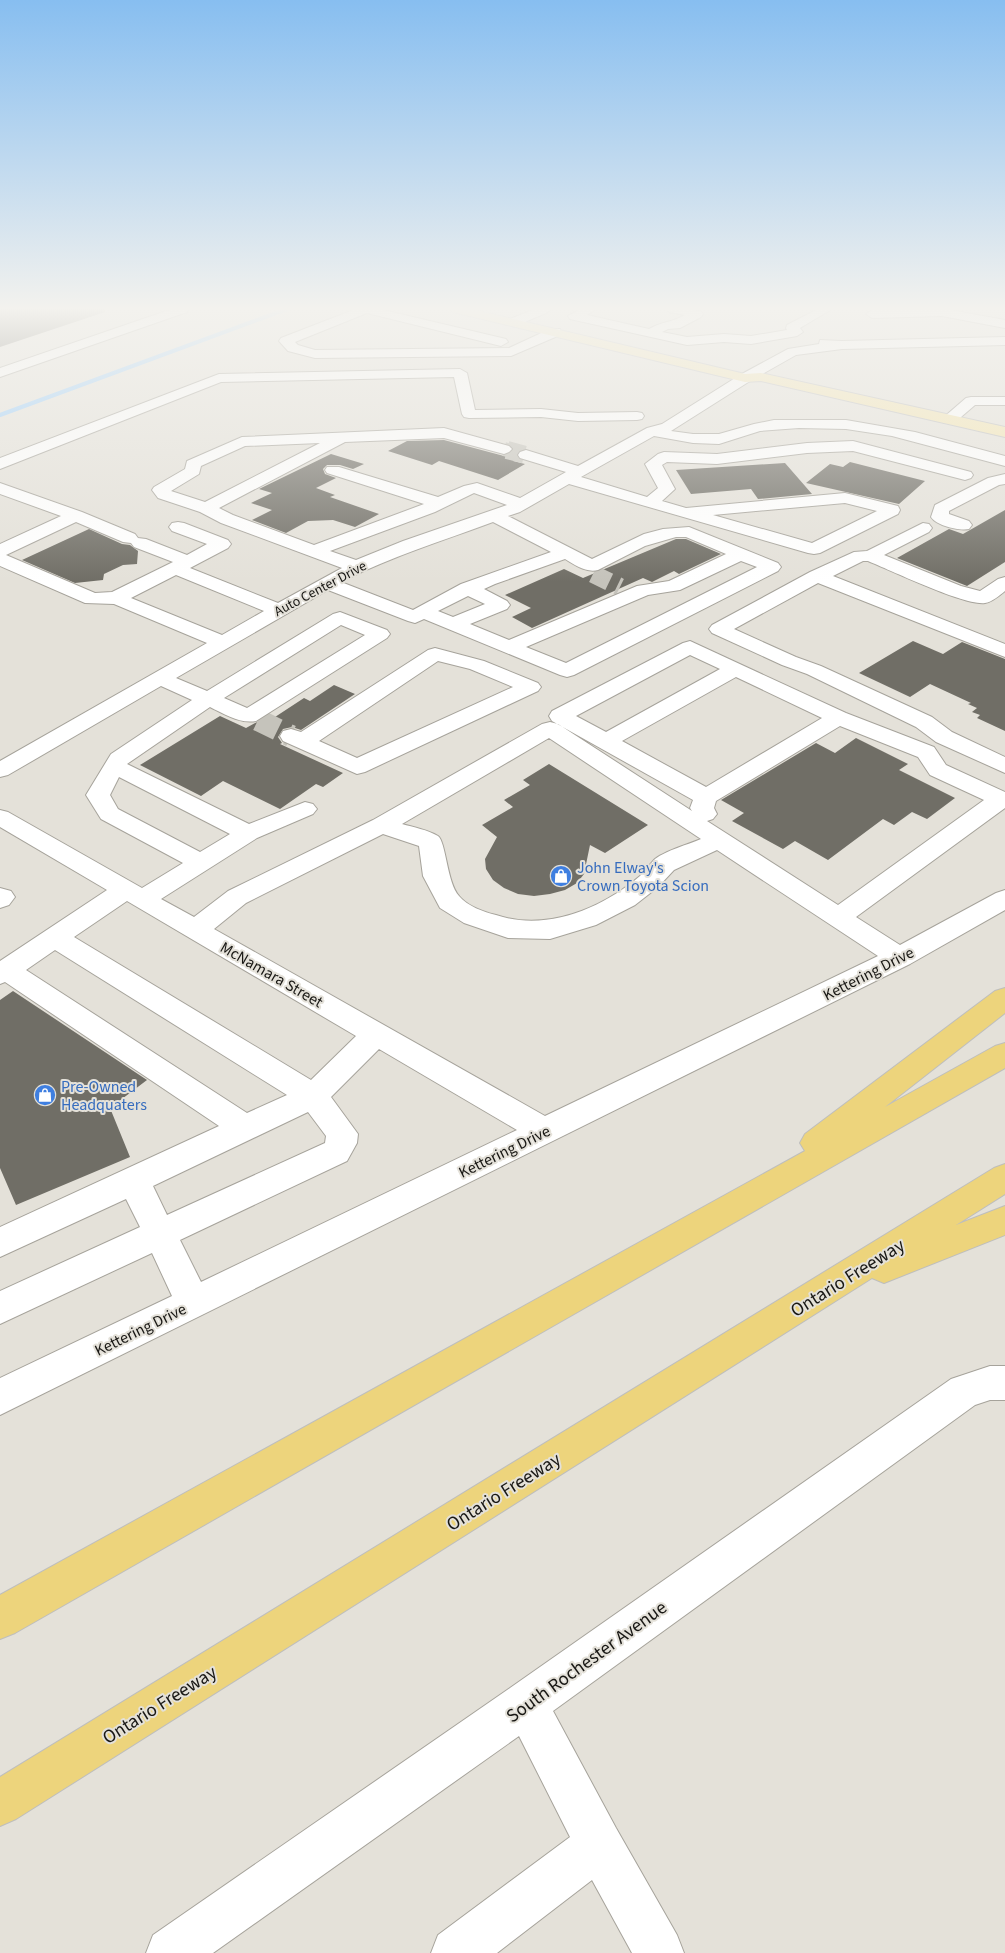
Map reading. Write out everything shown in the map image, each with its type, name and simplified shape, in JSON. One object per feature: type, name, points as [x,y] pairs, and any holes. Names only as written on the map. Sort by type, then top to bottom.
[{"type":"highway","points":[[740,1201],[1005,998]]},
{"type":"highway","points":[[0,1618],[1005,1054]]},
{"type":"highway","name":"Ontario Freeway","points":[[0,1803],[1005,1177]]},
{"type":"highway","points":[[820,1294],[1005,1220]]},
{"type":"main road","points":[[819,400],[1005,444]]},
{"type":"main road","points":[[863,400],[1005,432]]},
{"type":"street","points":[[0,464],[163,400]]},
{"type":"street","points":[[466,400],[469,414],[541,413],[578,417],[637,416]]},
{"type":"street","name":"Auto Center Drive","points":[[652,431],[646,425],[686,400]]},
{"type":"street","name":"Auto Center Drive","points":[[0,770],[326,583],[357,567],[409,545],[495,516],[522,504],[572,474],[652,431],[668,427],[710,400]]},
{"type":"street","points":[[949,420],[972,401],[1005,401]]},
{"type":"street","points":[[652,431],[691,439],[711,440],[730,438],[758,427],[801,423],[847,424],[889,432],[1005,460]]},
{"type":"street","points":[[758,427],[793,449]]},
{"type":"street","points":[[867,450],[889,432]]},
{"type":"street","points":[[357,567],[228,519],[206,508],[164,494],[160,490],[193,471],[193,464],[242,442],[444,433],[504,449]]},
{"type":"street","points":[[206,508],[342,438]]},
{"type":"street","points":[[650,503],[667,489],[653,464],[664,457],[717,459],[793,449],[853,446],[965,474]]},
{"type":"street","points":[[526,455],[650,503],[685,513],[814,549],[892,510],[845,498],[685,513]]},
{"type":"street","points":[[337,477],[430,507],[461,528]]},
{"type":"street","points":[[963,525],[940,517],[941,508],[994,480],[1005,479]]},
{"type":"street","points":[[0,488],[135,540],[278,610]]},
{"type":"street","points":[[314,551],[430,507],[470,489],[477,488],[522,504]]},
{"type":"street","points":[[976,489],[998,496]]},
{"type":"street","points":[[802,502],[834,538]]},
{"type":"street","points":[[0,551],[76,516]]},
{"type":"street","points":[[423,612],[567,671],[772,567],[689,532],[679,531],[649,536],[597,569],[495,516]]},
{"type":"street","points":[[0,560],[92,599],[116,598],[222,544],[178,527]]},
{"type":"street","points":[[870,556],[923,528]]},
{"type":"street","points":[[326,583],[415,617],[440,601],[468,588],[566,553]]},
{"type":"street","points":[[509,647],[632,586],[673,586],[741,554]]},
{"type":"street","points":[[1005,583],[983,598],[954,590],[870,556],[860,556],[817,576],[719,629],[789,661],[814,670],[924,722],[944,737],[1005,766]]},
{"type":"street","points":[[817,576],[1005,651]]},
{"type":"street","points":[[454,624],[500,605],[468,588]]},
{"type":"street","points":[[116,598],[222,642]]},
{"type":"street","points":[[160,678],[208,699],[253,718],[380,634],[340,618],[208,699],[119,759],[98,795],[109,814],[201,862]]},
{"type":"street","points":[[706,797],[560,716],[690,647],[838,718],[926,752],[938,770],[1003,800],[838,917]]},
{"type":"street","points":[[435,654],[477,665],[531,687],[357,767],[297,739],[435,654]]},
{"type":"street","points":[[606,741],[736,669]]},
{"type":"street","points":[[719,840],[702,808],[706,797],[838,718]]},
{"type":"street","points":[[195,930],[237,897],[382,825],[550,730],[900,957]]},
{"type":"street","points":[[114,766],[248,833]]},
{"type":"street","points":[[246,1128],[3,972],[54,937],[134,894],[201,862],[248,833],[305,808]]},
{"type":"street","name":"McNamara Street","points":[[0,817],[544,1131]]},
{"type":"street","points":[[382,825],[430,842],[436,876],[449,902],[473,917],[508,930],[550,930],[587,920],[626,899],[649,881],[665,864],[719,840]]},
{"type":"street","name":"Kettering Drive","points":[[0,1397],[900,957],[952,930],[1005,899]]},
{"type":"street","points":[[0,1308],[336,1152],[341,1143],[342,1134],[314,1096],[54,937]]},
{"type":"street","points":[[0,1243],[314,1096],[376,1034]]},
{"type":"street","points":[[134,1181],[193,1303]]},
{"type":"street","name":"South Rochester Avenue","points":[[171,1953],[526,1704],[964,1390],[990,1383],[1005,1382]]},
{"type":"street","points":[[526,1704],[598,1844],[659,1953]]},
{"type":"street","points":[[456,1953],[598,1844]]},
{"type":"building","points":[[444,440],[504,456],[509,454],[517,456],[518,458],[513,461],[525,464],[498,480],[439,461],[432,465],[388,451],[407,441]]},
{"type":"building","points":[[331,454],[364,464],[353,469],[340,465],[327,465],[323,469],[325,474],[336,478],[316,488],[335,495],[330,497],[379,514],[355,527],[333,520],[308,521],[286,533],[252,520],[272,510],[251,503],[272,493],[259,489]]},
{"type":"building","points":[[850,462],[925,481],[899,504],[806,483],[830,464],[843,467]]},
{"type":"building","points":[[785,463],[812,494],[758,499],[751,489],[691,494],[676,470]]},
{"type":"building","points":[[1005,510],[1005,562],[967,586],[897,558],[949,529],[963,534]]},
{"type":"building","points":[[89,529],[122,544],[130,545],[138,551],[137,564],[123,565],[104,574],[103,580],[75,583],[22,560]]},
{"type":"building","points":[[676,539],[686,539],[721,554],[679,574],[674,571],[652,582],[643,578],[532,628],[512,617],[531,608],[505,595],[564,569],[583,578]]},
{"type":"building","points":[[913,641],[943,654],[962,642],[1005,659],[1005,731],[977,718],[980,715],[972,712],[977,708],[968,704],[971,703],[930,684],[910,697],[859,673]]},
{"type":"building","points":[[334,685],[355,694],[301,730],[292,727],[283,729],[278,737],[282,743],[280,744],[343,773],[323,787],[316,784],[280,809],[223,781],[201,796],[140,765],[220,716],[246,728],[270,715],[275,717],[304,698],[310,701]]},
{"type":"building","points":[[856,738],[908,764],[899,770],[955,798],[927,819],[912,812],[894,825],[883,819],[828,860],[795,841],[783,849],[732,821],[744,813],[721,800],[816,743],[835,753]]},
{"type":"building","points":[[549,764],[648,825],[605,853],[590,845],[584,874],[577,883],[565,890],[534,896],[518,894],[504,888],[493,880],[486,869],[485,859],[497,837],[482,825],[513,807],[504,800],[530,785],[523,780]]},
{"type":"building","points":[[13,991],[147,1080],[110,1108],[130,1157],[16,1205],[0,1168],[0,1000]]},
{"type":"waterway","points":[[0,415],[40,400]]},
{"type":"tunnel","points":[[504,449],[511,451]]},
{"type":"tunnel","points":[[507,450],[526,455]]},
{"type":"tunnel","points":[[593,574],[620,587]]},
{"type":"tunnel","points":[[258,720],[291,736]]},
{"type":"place","name":"John Elway's Crown Toyota Scion","points":[[561,876]]},
{"type":"place","name":"Pre-Owned Headquaters","points":[[45,1095]]}]
